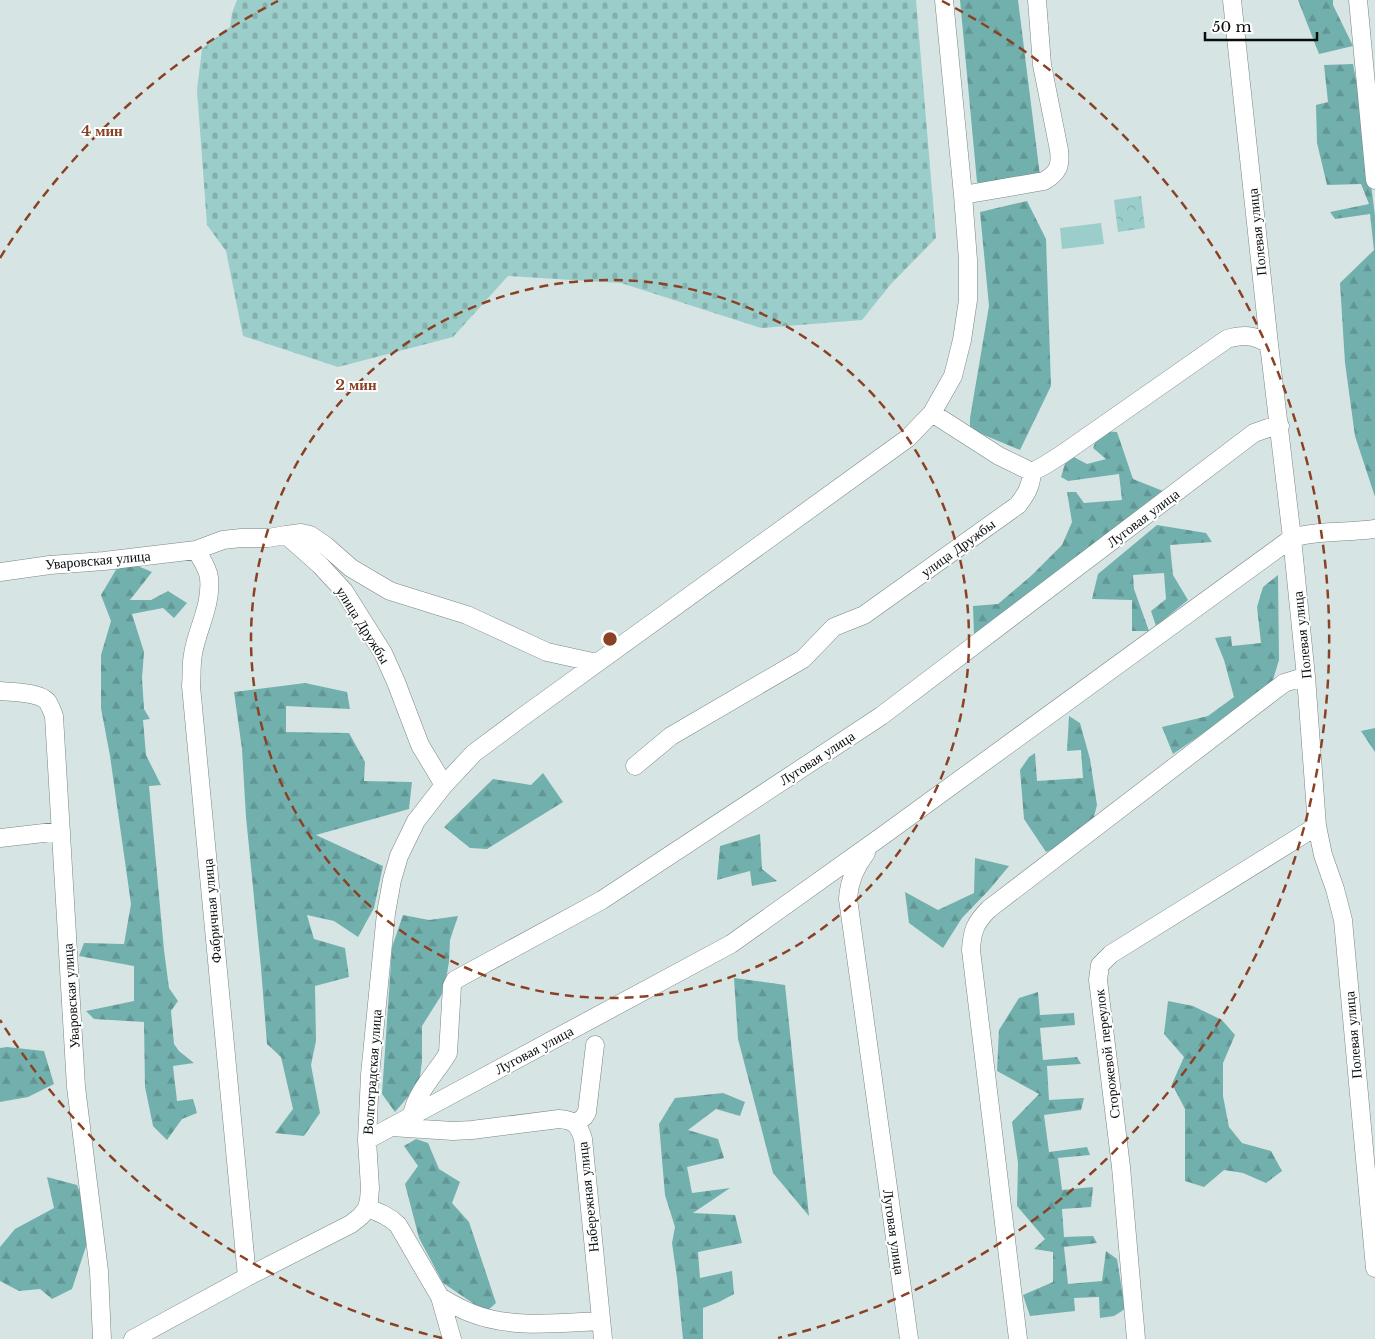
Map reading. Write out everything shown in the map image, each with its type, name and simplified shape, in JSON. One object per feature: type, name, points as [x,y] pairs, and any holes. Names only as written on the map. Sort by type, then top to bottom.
[{"type":"street","name":"Волгоградская улица","points":[[367,1208],[370,1188],[367,1140],[368,1102],[386,913],[399,856],[416,821],[444,785],[474,753],[908,438],[932,413],[953,376],[962,340],[968,300],[968,260],[964,195],[944,0]]},
{"type":"street","points":[[964,195],[1044,181],[1052,177],[1057,170],[1060,161],[1060,150],[1042,66],[1037,0]]},
{"type":"street","name":"Полевая улица","points":[[1232,0],[1292,538],[1306,677],[1317,826],[1323,855],[1343,920],[1375,1268]]},
{"type":"street","points":[[1358,0],[1375,180]]},
{"type":"street","points":[[932,413],[999,456],[1032,472],[1061,455],[1227,339],[1250,336],[1260,338],[1269,344]]},
{"type":"street","name":"Луговая улица","points":[[412,1115],[419,1096],[448,1053],[452,986],[455,980],[602,900],[881,716],[1254,433],[1280,426]]},
{"type":"street","name":"улица Дружбы","points":[[635,766],[670,736],[803,659],[834,627],[864,615],[1018,505],[1027,494],[1032,472]]},
{"type":"street","name":"Луговая улица","points":[[367,1140],[731,944],[1292,538],[1308,534],[1375,529]]},
{"type":"street","points":[[196,550],[223,540],[268,538],[301,533],[310,535],[351,568],[390,591],[467,616],[547,652],[597,663]]},
{"type":"street","name":"улица Дружбы","points":[[286,535],[320,564],[344,591],[383,653],[420,745],[444,785]]},
{"type":"street","name":"Уваровская улица","points":[[0,572],[50,564],[104,561],[196,550]]},
{"type":"street","name":"Фабричная улица","points":[[196,550],[209,578],[209,592],[206,611],[192,655],[191,686],[247,1277]]},
{"type":"street","points":[[1018,1339],[971,950],[971,938],[974,927],[989,909],[1284,683],[1306,677]]},
{"type":"street","name":"Уваровская улица","points":[[0,691],[30,694],[46,700],[54,716],[76,1087],[99,1271],[102,1339]]},
{"type":"street","name":"Сторожевой переулок","points":[[1136,1339],[1120,1167],[1098,980],[1100,965],[1111,954],[1317,826]]},
{"type":"street","points":[[0,838],[61,830]]},
{"type":"street","name":"Луговая улица","points":[[881,837],[864,855],[853,872],[848,899],[909,1339]]},
{"type":"street","points":[[829,874],[848,899]]},
{"type":"street","points":[[575,1124],[587,1112],[595,1045]]},
{"type":"street","name":"Набережная улица","points":[[391,1127],[472,1130],[558,1118],[568,1119],[575,1124],[581,1130],[584,1139],[603,1339]]},
{"type":"street","points":[[133,1339],[247,1277],[351,1224],[367,1208],[391,1218],[398,1225],[440,1297],[452,1339]]},
{"type":"street","points":[[440,1297],[455,1306],[492,1319],[522,1323],[600,1321]]},
{"type":"green space","points":[[237,0],[916,0],[936,238],[891,284],[862,320],[761,328],[621,283],[508,276],[453,337],[338,367],[243,336],[226,251],[207,225],[197,90],[202,49],[230,27],[232,13]]},
{"type":"green space","points":[[960,0],[1018,0],[1040,176],[987,191],[977,182]]},
{"type":"green space","points":[[1298,0],[1333,0],[1333,5],[1353,46],[1319,54]]},
{"type":"green space","points":[[1353,64],[1362,112],[1375,216],[1375,497],[1355,436],[1345,363],[1340,283],[1374,250],[1370,214],[1335,219],[1330,212],[1369,204],[1361,184],[1327,185],[1317,143],[1316,105],[1328,102],[1324,65]]},
{"type":"green space","points":[[1141,196],[1145,228],[1118,232],[1114,200]]},
{"type":"green space","points":[[1027,201],[1046,239],[1051,386],[1020,450],[970,429],[970,418],[989,306],[980,212]]},
{"type":"green space","points":[[1101,223],[1104,244],[1062,249],[1060,228]]},
{"type":"green space","points":[[1100,431],[1117,432],[1133,479],[1173,495],[974,635],[973,606],[998,604],[1032,575],[1062,545],[1072,522],[1067,492],[1076,492],[1084,503],[1122,500],[1119,474],[1068,481],[1061,477],[1068,454],[1087,464],[1106,459],[1093,448]]},
{"type":"green space","points":[[1157,525],[1206,533],[1212,542],[1170,545],[1173,575],[1188,600],[1156,626],[1151,611],[1166,599],[1164,573],[1133,575],[1134,589],[1149,631],[1132,631],[1132,600],[1092,599],[1098,574]]},
{"type":"green space","points":[[133,564],[152,572],[130,600],[151,600],[168,591],[187,603],[174,618],[163,608],[132,614],[144,652],[142,678],[144,709],[150,719],[143,720],[146,755],[161,785],[149,786],[169,988],[178,1001],[171,1011],[174,1044],[179,1051],[194,1063],[173,1066],[177,1101],[193,1099],[197,1113],[182,1119],[167,1140],[153,1126],[145,1087],[144,1022],[94,1019],[86,1011],[134,1001],[134,966],[79,956],[84,943],[124,944],[131,904],[110,756],[101,708],[101,655],[111,621],[101,595],[117,568]]},
{"type":"green space","points":[[1278,575],[1279,660],[1272,683],[1237,710],[1173,754],[1162,727],[1208,716],[1234,697],[1224,660],[1215,638],[1231,636],[1232,646],[1261,643],[1257,607],[1263,587]]},
{"type":"green space","points":[[305,683],[347,692],[350,709],[286,706],[286,732],[349,733],[365,762],[364,781],[412,782],[409,809],[316,835],[383,866],[374,908],[358,937],[334,921],[307,915],[314,939],[345,948],[349,977],[315,986],[316,1041],[311,1065],[320,1113],[304,1136],[275,1133],[293,1109],[281,1057],[267,1044],[246,817],[242,749],[234,692]]},
{"type":"green space","points":[[1069,716],[1080,723],[1090,759],[1097,805],[1090,832],[1046,852],[1024,819],[1020,770],[1029,757],[1035,753],[1037,781],[1083,778],[1081,750],[1067,751]]},
{"type":"green space","points":[[1375,728],[1375,752],[1361,731]]},
{"type":"green space","points":[[543,773],[563,802],[487,849],[470,848],[444,827],[493,779],[531,785]]},
{"type":"green space","points":[[760,834],[762,869],[777,881],[752,886],[750,871],[717,880],[720,846]]},
{"type":"green space","points":[[975,858],[1009,866],[962,918],[943,948],[909,923],[905,892],[938,910],[974,893]]},
{"type":"green space","points":[[403,915],[429,920],[458,916],[450,940],[449,962],[444,991],[422,1026],[422,1061],[419,1084],[395,1112],[382,1094],[392,947]]},
{"type":"green space","points":[[734,978],[785,985],[809,1216],[773,1173],[738,1039]]},
{"type":"green space","points":[[1038,992],[1040,1015],[1074,1013],[1075,1025],[1040,1028],[1043,1060],[1077,1057],[1081,1064],[1047,1066],[1049,1100],[1084,1098],[1081,1110],[1044,1115],[1049,1152],[1087,1147],[1090,1155],[1058,1158],[1062,1190],[1093,1187],[1091,1207],[1062,1209],[1064,1237],[1093,1236],[1097,1243],[1064,1247],[1068,1284],[1102,1281],[1106,1251],[1117,1259],[1125,1309],[1114,1316],[1100,1318],[1099,1297],[1074,1298],[1075,1311],[1030,1316],[1023,1295],[1053,1282],[1053,1252],[1034,1249],[1045,1239],[1017,1206],[1018,1163],[1012,1122],[1039,1094],[997,1071],[999,1030],[1019,998]]},
{"type":"green space","points":[[1168,1001],[1193,1006],[1222,1020],[1235,1035],[1223,1063],[1223,1096],[1229,1127],[1242,1143],[1271,1151],[1282,1171],[1266,1183],[1243,1173],[1224,1170],[1204,1187],[1185,1181],[1185,1109],[1172,1084],[1184,1057],[1164,1034]]},
{"type":"green space","points":[[0,1048],[44,1051],[54,1084],[28,1097],[0,1102]]},
{"type":"green space","points":[[723,1093],[745,1102],[740,1116],[716,1109],[688,1130],[718,1139],[724,1158],[687,1167],[692,1193],[730,1188],[693,1213],[735,1215],[742,1243],[698,1252],[700,1278],[732,1271],[734,1294],[703,1308],[703,1339],[683,1339],[672,1243],[675,1227],[665,1195],[659,1124],[675,1098]]},
{"type":"green space","points":[[416,1139],[428,1143],[439,1169],[460,1182],[452,1203],[469,1222],[496,1303],[486,1312],[443,1283],[419,1238],[405,1184],[418,1166],[404,1146]]},
{"type":"green space","points":[[47,1177],[77,1185],[93,1225],[72,1289],[52,1299],[40,1289],[19,1291],[0,1281],[0,1247],[15,1229],[54,1208]]}]
